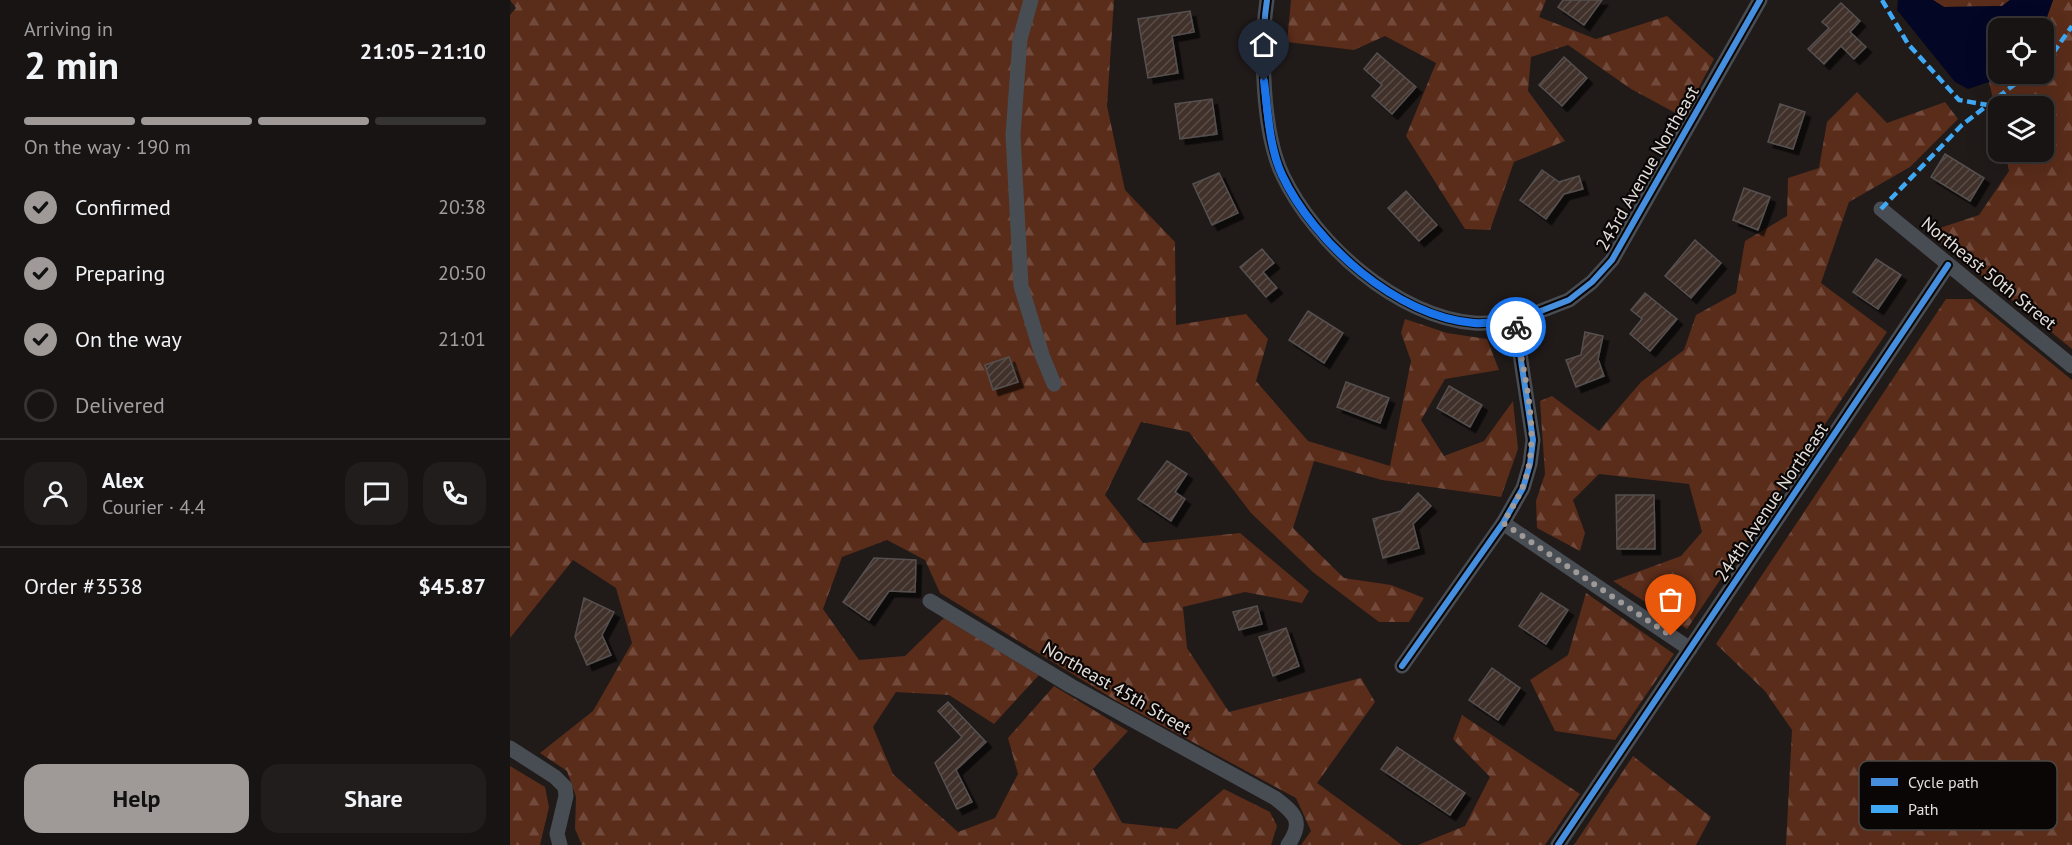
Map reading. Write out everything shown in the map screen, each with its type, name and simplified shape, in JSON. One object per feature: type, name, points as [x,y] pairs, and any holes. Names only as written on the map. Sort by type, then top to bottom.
[{"type":"street","points":[[1031,0],[1020,39],[1014,135],[1022,286],[1042,355],[1054,384]]},
{"type":"street","name":"243rd Avenue Northeast","points":[[1268,0],[1265,12],[1264,81],[1271,138],[1282,174],[1297,200],[1327,240],[1352,266],[1379,286],[1419,307],[1449,318],[1475,323],[1515,321],[1569,300],[1592,282],[1612,260],[1760,0]]},
{"type":"street","name":"Northeast 50th Street","points":[[1881,209],[2072,366]]},
{"type":"street","name":"244th Avenue Northeast","points":[[1558,845],[1948,265]]},
{"type":"street","points":[[1402,666],[1503,523],[1523,488],[1530,464],[1533,440],[1515,321]]},
{"type":"street","points":[[1503,523],[1690,649]]},
{"type":"street","name":"Northeast 45th Street","points":[[930,601],[1071,686],[1275,798],[1286,806],[1297,824],[1297,831],[1287,845]]},
{"type":"street","points":[[510,748],[555,777],[565,787],[566,796],[557,834],[560,845]]},
{"type":"green space","points":[[510,0],[1114,0],[1107,106],[1125,190],[1175,242],[1176,325],[1246,314],[1268,339],[1256,381],[1308,441],[1390,466],[1411,361],[1401,333],[1405,319],[1447,333],[1487,339],[1499,370],[1445,379],[1421,420],[1444,456],[1484,441],[1513,401],[1518,449],[1501,497],[1382,480],[1314,461],[1293,528],[1344,578],[1391,585],[1424,598],[1409,622],[1379,622],[1314,573],[1251,513],[1189,432],[1141,422],[1105,495],[1143,543],[1240,533],[1309,591],[1302,603],[1245,592],[1183,607],[1187,648],[1229,712],[1361,678],[1375,702],[1317,783],[1402,845],[1301,845],[1311,831],[1296,798],[1115,700],[940,593],[925,560],[887,540],[842,557],[823,609],[859,660],[905,656],[944,618],[1039,675],[994,724],[949,695],[896,692],[873,727],[893,774],[958,832],[995,818],[1018,774],[1008,738],[1054,686],[1128,731],[1093,769],[1122,823],[1177,829],[1224,789],[1270,812],[1277,826],[1271,845],[582,845],[575,829],[576,797],[567,771],[540,753],[593,711],[632,643],[616,588],[573,560],[510,638],[510,15],[516,8]]},
{"type":"green space","points":[[1291,0],[1546,0],[1539,17],[1596,39],[1667,16],[1714,59],[1683,117],[1631,89],[1568,45],[1531,57],[1528,91],[1565,141],[1514,162],[1490,230],[1465,229],[1406,136],[1436,63],[1385,36],[1354,50],[1287,42]]},
{"type":"green space","points":[[1933,0],[2010,0],[2002,6],[1944,7]]},
{"type":"green space","points":[[2053,0],[2072,0],[2072,349],[1928,232],[1979,215],[2009,171],[2007,162],[2054,162],[2054,96],[1992,96],[1989,84],[2054,84],[2054,18],[2047,18]]},
{"type":"green space","points":[[1857,92],[1887,123],[1945,102],[1958,119],[1910,167],[1849,202],[1821,283],[1887,332],[1687,629],[1613,581],[1681,556],[1702,532],[1689,484],[1599,474],[1573,500],[1585,533],[1580,551],[1537,528],[1536,501],[1545,474],[1540,401],[1552,396],[1599,431],[1641,382],[1684,350],[1696,315],[1736,293],[1745,241],[1787,216],[1788,178],[1819,168],[1827,122]]},
{"type":"green space","points":[[1946,299],[1973,299],[2072,380],[2072,845],[1786,845],[1792,730],[1765,691],[1716,644]]},
{"type":"green space","points":[[1586,593],[1674,654],[1615,740],[1555,731],[1530,680],[1568,655]]},
{"type":"green space","points":[[1462,715],[1580,794],[1545,845],[1418,845],[1465,826],[1490,777],[1453,739]]},
{"type":"green space","points":[[1633,756],[1711,817],[1696,845],[1574,845]]},
{"type":"green space","points":[[510,766],[545,787],[549,807],[540,845],[510,845]]},
{"type":"water","points":[[1898,0],[1933,0],[1944,7],[2002,6],[2010,0],[2053,0],[2047,18],[1988,18],[1988,82],[1968,89],[1955,82],[1897,10]]},
{"type":"building","points":[[1563,0],[1602,0],[1584,25],[1558,7]]},
{"type":"building","points":[[1841,3],[1860,21],[1850,32],[1866,47],[1854,59],[1841,46],[1824,64],[1808,49],[1829,28],[1822,22]]},
{"type":"building","points":[[1190,11],[1194,32],[1172,36],[1178,73],[1148,78],[1138,19]]},
{"type":"building","points":[[1377,53],[1416,87],[1392,114],[1372,96],[1382,85],[1364,69]]},
{"type":"building","points":[[1564,57],[1587,78],[1562,106],[1539,85]]},
{"type":"building","points":[[1212,99],[1217,134],[1180,139],[1175,104]]},
{"type":"building","points":[[1780,104],[1805,112],[1793,149],[1768,142]]},
{"type":"building","points":[[1945,154],[1984,178],[1970,201],[1931,177]]},
{"type":"building","points":[[1542,170],[1559,182],[1579,176],[1583,189],[1564,194],[1546,219],[1520,200]]},
{"type":"building","points":[[1219,173],[1238,213],[1212,225],[1193,184]]},
{"type":"building","points":[[1744,188],[1770,197],[1758,230],[1733,220]]},
{"type":"building","points":[[1406,191],[1437,225],[1419,241],[1388,208]]},
{"type":"building","points":[[1695,240],[1721,263],[1691,298],[1665,276]]},
{"type":"building","points":[[1262,249],[1274,263],[1263,272],[1277,288],[1266,297],[1240,267]]},
{"type":"building","points":[[1876,259],[1901,275],[1878,309],[1853,292]]},
{"type":"building","points":[[1645,293],[1677,319],[1650,351],[1630,334],[1642,319],[1631,310]]},
{"type":"building","points":[[1308,311],[1343,333],[1324,363],[1289,340]]},
{"type":"building","points":[[1585,332],[1603,336],[1598,359],[1604,376],[1576,387],[1566,360],[1581,355]]},
{"type":"building","points":[[1009,357],[1018,382],[993,390],[985,365]]},
{"type":"building","points":[[1346,382],[1389,398],[1380,423],[1337,407]]},
{"type":"building","points":[[1449,386],[1482,405],[1470,427],[1437,408]]},
{"type":"building","points":[[1167,461],[1187,474],[1175,492],[1185,499],[1171,521],[1138,499]]},
{"type":"building","points":[[1418,493],[1431,506],[1413,524],[1419,548],[1383,558],[1373,519],[1401,511]]},
{"type":"building","points":[[1616,495],[1654,495],[1655,549],[1617,549]]},
{"type":"building","points":[[874,558],[916,560],[915,592],[889,591],[869,620],[843,602]]},
{"type":"building","points":[[1541,593],[1568,610],[1546,644],[1519,626]]},
{"type":"building","points":[[584,598],[614,612],[602,635],[611,655],[587,665],[575,637]]},
{"type":"building","points":[[1257,606],[1262,624],[1239,630],[1233,612]]},
{"type":"building","points":[[1286,628],[1299,666],[1273,676],[1259,637]]},
{"type":"building","points":[[1492,668],[1520,688],[1498,720],[1469,700]]},
{"type":"building","points":[[948,702],[986,742],[956,770],[972,802],[957,809],[935,763],[962,737],[938,711]]},
{"type":"building","points":[[1397,747],[1465,793],[1450,815],[1381,769]]},
{"type":"marked path","points":[[1882,0],[1908,44],[1959,100],[1988,105]]},
{"type":"marked path","points":[[2054,52],[2072,26]]},
{"type":"marked path","points":[[1881,209],[1962,125],[2015,84]]},
{"type":"cycle path","points":[[1267,0],[1263,65],[1271,137],[1283,176],[1297,201],[1316,226],[1337,250],[1362,272],[1388,292],[1416,307],[1445,318],[1474,323],[1515,321]]},
{"type":"cycle path","points":[[1402,666],[1503,523],[1523,488],[1530,464],[1533,440],[1515,321],[1569,300],[1592,282],[1612,260],[1760,0]]},
{"type":"cycle path","points":[[1558,845],[1948,265]]},
{"type":"way so far","points":[[1516,327],[1533,440],[1530,464],[1523,488],[1503,523],[1671,636]]},
{"type":"route","points":[[1264,81],[1271,138],[1282,174],[1297,200],[1327,240],[1352,266],[1379,286],[1434,313],[1475,323],[1515,321],[1516,327]]}]
